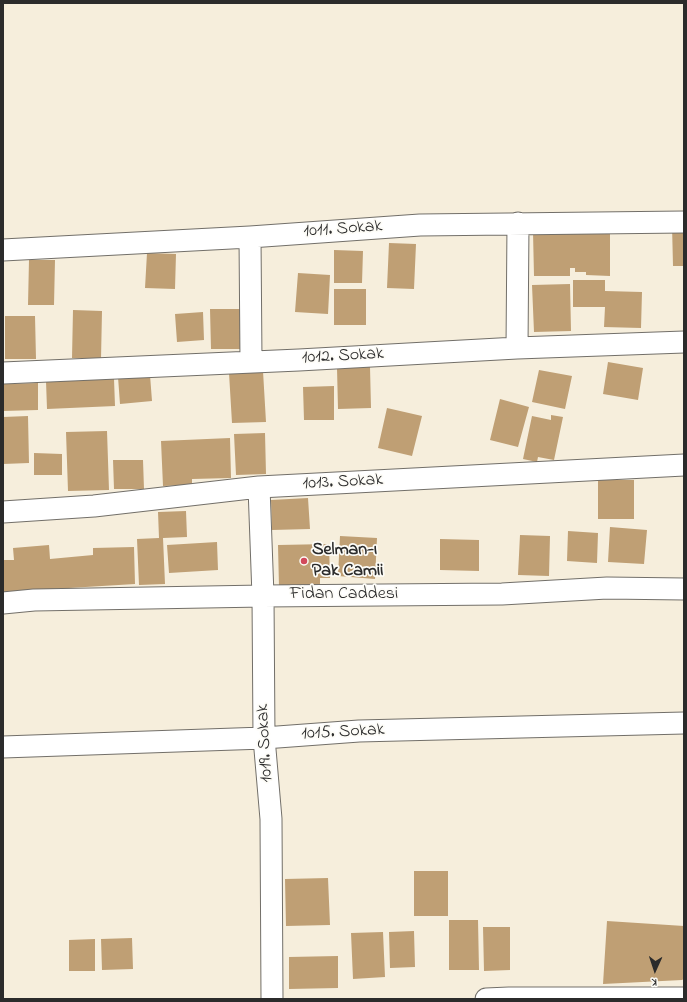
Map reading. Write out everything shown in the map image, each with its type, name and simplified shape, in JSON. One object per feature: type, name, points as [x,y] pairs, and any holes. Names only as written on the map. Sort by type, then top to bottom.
[{"type":"street","name":"1011. Sokak","points":[[3,250],[250,237],[420,225],[684,222]]},
{"type":"street","points":[[517,348],[518,223]]},
{"type":"street","points":[[250,237],[251,362]]},
{"type":"street","name":"1012. Sokak","points":[[3,373],[100,370],[517,348],[684,342]]},
{"type":"street","name":"1013. Sokak","points":[[3,512],[94,506],[259,487],[684,465]]},
{"type":"street","name":"1019. Sokak","points":[[259,487],[263,596],[264,738],[271,819],[272,999]]},
{"type":"street","name":"Fidan Caddesi","points":[[3,603],[34,600],[502,594],[607,588],[684,589]]},
{"type":"street","name":"1015. Sokak","points":[[3,747],[264,738],[359,731],[684,723]]},
{"type":"street","points":[[486,999],[684,998]]},
{"type":"building","points":[[672,225],[684,225],[684,266],[673,266]]},
{"type":"building","points":[[533,232],[610,233],[610,276],[586,275],[586,272],[575,272],[575,268],[570,268],[570,276],[534,276]]},
{"type":"building","points":[[389,243],[416,244],[414,289],[387,288]]},
{"type":"building","points":[[334,250],[363,251],[362,283],[334,283]]},
{"type":"building","points":[[147,253],[176,254],[175,289],[145,288]]},
{"type":"building","points":[[29,260],[55,260],[54,305],[28,305]]},
{"type":"building","points":[[298,273],[330,275],[328,314],[295,312]]},
{"type":"building","points":[[573,280],[605,280],[605,291],[642,292],[641,328],[604,327],[605,307],[573,307]]},
{"type":"building","points":[[570,284],[571,331],[534,332],[532,285]]},
{"type":"building","points":[[334,289],[366,289],[366,325],[334,325]]},
{"type":"building","points":[[210,309],[242,309],[242,349],[211,349]]},
{"type":"building","points":[[73,310],[102,311],[101,359],[72,358]]},
{"type":"building","points":[[203,312],[204,340],[177,342],[175,314]]},
{"type":"building","points":[[5,316],[35,316],[36,359],[5,359]]},
{"type":"building","points":[[608,362],[643,368],[638,400],[603,394]]},
{"type":"building","points":[[370,367],[371,408],[338,409],[337,368]]},
{"type":"building","points":[[539,370],[572,376],[565,409],[532,402]]},
{"type":"building","points":[[263,371],[266,422],[232,423],[229,373]]},
{"type":"building","points":[[150,375],[152,401],[120,404],[118,377]]},
{"type":"building","points":[[114,379],[115,406],[47,409],[46,381]]},
{"type":"building","points":[[38,383],[38,410],[3,411],[3,384]]},
{"type":"building","points":[[334,386],[334,420],[304,420],[303,387]]},
{"type":"building","points":[[500,399],[529,407],[518,447],[490,440]]},
{"type":"building","points":[[387,408],[422,416],[412,456],[378,448]]},
{"type":"building","points":[[551,415],[563,417],[554,460],[538,457],[537,462],[523,459],[532,416],[551,420]]},
{"type":"building","points":[[28,416],[29,463],[3,464],[3,417]]},
{"type":"building","points":[[107,431],[109,490],[68,491],[66,432]]},
{"type":"building","points":[[265,433],[266,474],[236,475],[234,434]]},
{"type":"building","points":[[230,438],[231,478],[192,479],[192,485],[163,486],[161,441]]},
{"type":"building","points":[[34,453],[62,454],[62,475],[34,475]]},
{"type":"building","points":[[113,460],[143,460],[144,489],[114,489]]},
{"type":"building","points":[[598,480],[634,480],[634,519],[598,519]]},
{"type":"building","points":[[308,498],[310,529],[272,530],[271,500]]},
{"type":"building","points":[[186,511],[187,537],[163,538],[165,584],[139,585],[137,539],[159,538],[158,512]]},
{"type":"building","points":[[610,527],[647,530],[644,564],[608,562]]},
{"type":"building","points":[[568,531],[598,533],[597,563],[567,561]]},
{"type":"building","points":[[520,535],[550,536],[549,576],[518,575]]},
{"type":"building","points":[[340,536],[377,538],[375,579],[338,576]]},
{"type":"building","points":[[440,539],[479,540],[479,571],[440,570]]},
{"type":"building","points":[[217,542],[218,570],[169,573],[167,545]]},
{"type":"building","name":"Selman-ı Pak Camii","points":[[329,544],[330,578],[320,578],[320,586],[279,587],[278,545]]},
{"type":"building","points":[[49,545],[50,559],[93,555],[93,548],[134,547],[135,584],[3,592],[3,560],[14,560],[13,548]]},
{"type":"building","points":[[414,871],[448,871],[448,916],[414,916]]},
{"type":"building","points":[[328,878],[330,925],[286,926],[285,879]]},
{"type":"building","points":[[449,920],[478,920],[479,970],[449,970]]},
{"type":"building","points":[[607,921],[684,926],[684,979],[603,984]]},
{"type":"building","points":[[483,927],[510,927],[510,970],[484,971]]},
{"type":"building","points":[[414,931],[415,967],[390,968],[389,932]]},
{"type":"building","points":[[383,932],[385,977],[353,979],[351,933]]},
{"type":"building","points":[[132,938],[133,969],[102,970],[101,939]]},
{"type":"building","points":[[95,939],[95,971],[69,971],[69,940]]},
{"type":"building","points":[[338,956],[338,988],[289,989],[289,957]]},
{"type":"place","name":"Selman-ı Pak Camii","points":[[304,561]]}]
